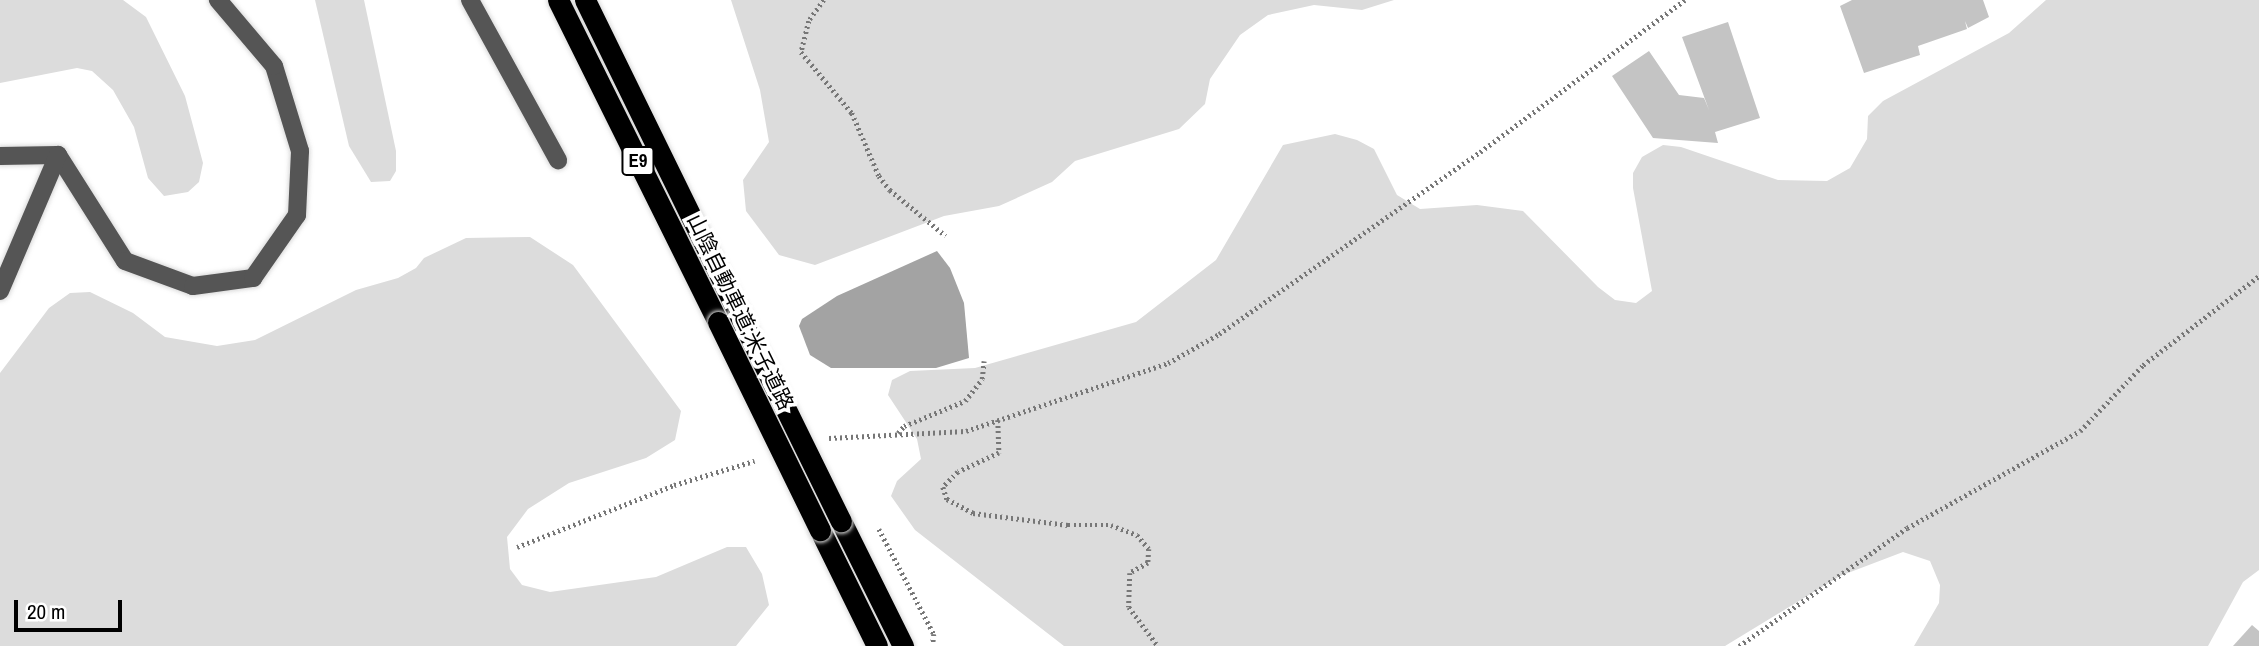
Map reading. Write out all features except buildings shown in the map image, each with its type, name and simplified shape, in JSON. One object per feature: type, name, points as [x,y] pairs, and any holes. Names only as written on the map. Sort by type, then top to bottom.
[{"type":"highway","name":"山陰自動車道;米子道路","points":[[558,0],[877,646]]},
{"type":"highway","name":"山陰自動車道;米子道路","points":[[585,0],[903,646]]},
{"type":"street","points":[[58,155],[125,261],[193,286],[253,278],[297,215],[300,151],[274,66],[218,0]]},
{"type":"street","points":[[470,0],[558,160]]},
{"type":"street","points":[[0,156],[58,155]]},
{"type":"street","points":[[0,291],[58,155]]},
{"type":"path","points":[[824,0],[809,21],[801,52],[852,113],[890,190],[946,236]]},
{"type":"path","points":[[816,442],[841,434],[966,431],[1168,363],[1219,334],[1480,152],[1685,0]]},
{"type":"path","points":[[1740,646],[1907,528],[2080,431],[2143,365],[2259,276]]},
{"type":"path","points":[[897,434],[904,426],[965,401],[982,379],[984,361]]},
{"type":"path","points":[[998,420],[999,453],[958,472],[943,487],[947,499],[973,513],[1068,525],[1111,525],[1137,535],[1149,549],[1148,563],[1130,573],[1129,607],[1158,646]]},
{"type":"path","points":[[517,547],[674,485],[764,458]]},
{"type":"shaded area","points":[[0,0],[123,0],[146,17],[185,96],[203,163],[199,182],[188,192],[164,196],[148,178],[134,127],[113,90],[92,71],[77,68],[0,83]]},
{"type":"shaded area","points":[[315,0],[364,0],[396,151],[396,171],[390,181],[371,182],[349,146]]},
{"type":"shaded area","points":[[731,0],[1394,0],[1362,10],[1314,5],[1268,15],[1240,35],[1210,79],[1205,104],[1179,129],[1075,161],[1052,182],[999,206],[944,216],[815,265],[779,255],[746,211],[743,180],[769,142],[760,90]]},
{"type":"shaded area","points":[[2046,0],[2259,0],[2259,570],[2243,582],[2208,646],[1914,646],[1939,603],[1940,585],[1930,561],[1903,552],[1840,576],[1725,646],[1064,646],[915,530],[891,496],[897,481],[921,459],[917,439],[888,395],[892,380],[910,371],[975,368],[1136,322],[1216,260],[1283,145],[1335,134],[1357,140],[1374,149],[1397,195],[1420,209],[1477,205],[1523,211],[1598,287],[1615,300],[1636,303],[1652,291],[1633,188],[1633,173],[1642,157],[1663,145],[1681,147],[1778,180],[1827,181],[1850,168],[1867,139],[1868,116],[1883,101],[2009,33]]},
{"type":"shaded area","points":[[530,237],[573,265],[681,411],[675,440],[646,458],[569,483],[528,509],[507,537],[510,569],[522,585],[550,592],[656,577],[727,547],[746,547],[762,574],[769,605],[736,646],[0,646],[0,373],[49,308],[70,293],[90,292],[133,313],[165,337],[217,346],[255,340],[356,290],[398,278],[416,268],[424,258],[466,238]]},
{"type":"shaded area","points":[[937,251],[950,268],[964,303],[969,358],[936,368],[831,368],[810,355],[799,326],[802,319],[837,296]]}]
